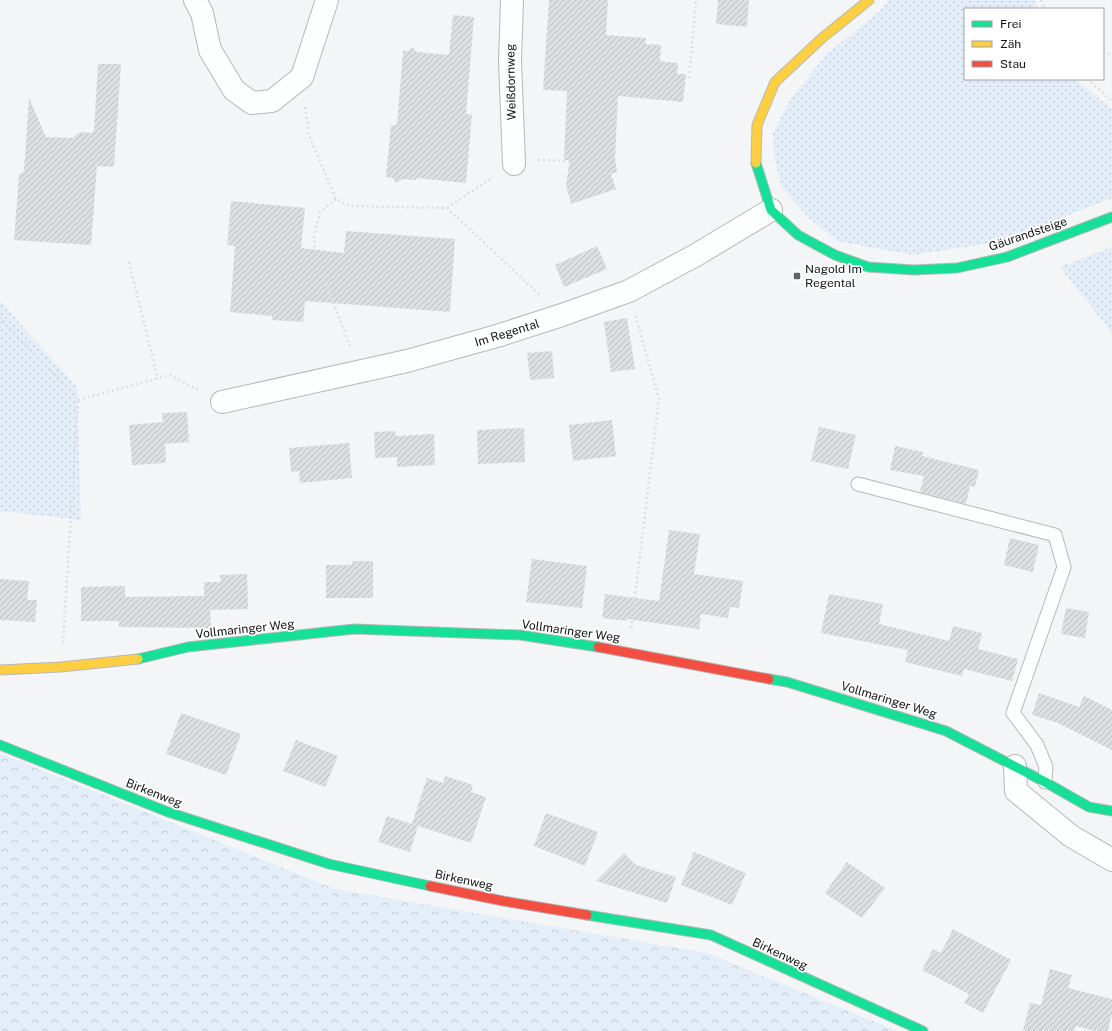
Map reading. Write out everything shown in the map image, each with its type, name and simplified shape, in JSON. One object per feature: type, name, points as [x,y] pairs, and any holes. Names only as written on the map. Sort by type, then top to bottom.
[{"type":"street","points":[[195,0],[202,13],[210,50],[234,90],[252,103],[272,101],[302,77],[327,0]]},
{"type":"street","name":"Weißdornweg","points":[[512,0],[510,61],[513,161]]},
{"type":"street","name":"Gäurandsteige","points":[[869,0],[821,39],[775,82],[757,124],[756,164],[771,210],[798,235],[835,256],[868,267],[914,270],[957,268],[1008,257],[1112,217]]},
{"type":"street","name":"Im Regental","points":[[222,402],[407,361],[482,341],[562,315],[629,291],[696,255],[771,210]]},
{"type":"street","name":"Vollmaringer Weg","points":[[0,670],[61,667],[143,658],[188,646],[354,629],[520,635],[628,652],[787,682],[946,731],[1089,806],[1112,811]]},
{"type":"street","name":"Birkenweg","points":[[0,745],[168,812],[329,864],[503,901],[711,935],[923,1031]]},
{"type":"street","points":[[1015,766],[1016,791],[1071,836],[1112,860]]},
{"type":"lane","points":[[858,484],[1055,535],[1064,567],[1013,713],[1037,744],[1046,767],[1045,782]]},
{"type":"path","points":[[689,78],[696,0]]},
{"type":"path","points":[[302,77],[309,135],[336,199],[350,206],[447,208],[513,161],[570,161]]},
{"type":"path","points":[[1088,80],[1112,101]]},
{"type":"path","points":[[336,199],[320,212],[314,237],[315,254],[360,372]]},
{"type":"path","points":[[447,208],[562,315]]},
{"type":"path","points":[[129,262],[158,379]]},
{"type":"path","points":[[628,652],[659,398],[629,291]]},
{"type":"path","points":[[0,317],[78,400],[66,608],[61,667]]},
{"type":"path","points":[[78,400],[170,375],[222,402]]},
{"type":"green space","points":[[889,0],[1034,0],[1038,8],[964,8],[964,80],[1076,80],[1112,109],[1112,198],[999,242],[913,255],[837,241],[809,218],[783,189],[775,161],[773,133],[791,98],[827,54],[880,11]]},
{"type":"green space","points":[[1112,247],[1112,333],[1060,267]]},
{"type":"green space","points":[[0,301],[77,387],[81,520],[0,511]]},
{"type":"green space","points":[[0,753],[335,889],[707,953],[897,1031],[0,1031]]},
{"type":"building","points":[[549,0],[608,0],[606,35],[646,38],[645,44],[661,45],[660,61],[678,63],[677,74],[686,74],[683,102],[618,96],[615,158],[617,172],[611,174],[616,189],[571,204],[566,185],[570,160],[564,160],[567,91],[543,90]]},
{"type":"building","points":[[718,0],[749,0],[747,27],[716,24]]},
{"type":"building","points":[[453,15],[474,17],[466,114],[472,115],[466,183],[416,178],[416,180],[403,179],[396,183],[393,178],[386,177],[391,125],[397,125],[403,51],[408,51],[412,47],[417,52],[449,55]]},
{"type":"building","points":[[98,64],[121,64],[114,167],[97,166],[91,245],[14,240],[19,175],[24,171],[29,98],[46,137],[72,138],[80,132],[92,133],[94,130]]},
{"type":"building","points":[[231,201],[305,208],[301,248],[344,253],[346,231],[455,239],[450,312],[305,301],[303,322],[272,320],[272,316],[230,312],[235,246],[227,245]]},
{"type":"building","points":[[597,246],[607,269],[564,287],[555,265]]},
{"type":"building","points":[[627,318],[635,369],[611,372],[604,322]]},
{"type":"building","points":[[552,351],[554,378],[530,380],[527,353]]},
{"type":"building","points":[[187,412],[189,442],[165,444],[166,463],[132,465],[129,425],[163,422],[162,413]]},
{"type":"building","points":[[612,420],[616,456],[573,461],[569,425]]},
{"type":"building","points":[[819,427],[856,435],[848,469],[811,461]]},
{"type":"building","points":[[524,428],[525,462],[478,464],[477,430]]},
{"type":"building","points":[[395,431],[396,436],[434,434],[435,465],[397,467],[397,457],[375,458],[374,432]]},
{"type":"building","points":[[349,443],[352,478],[300,483],[299,471],[291,472],[289,448]]},
{"type":"building","points":[[895,446],[923,452],[922,456],[979,470],[975,487],[970,486],[966,504],[920,492],[924,476],[890,470]]},
{"type":"building","points":[[669,530],[700,534],[694,574],[743,581],[739,608],[730,607],[728,618],[701,614],[699,629],[627,619],[627,621],[602,618],[605,594],[659,601]]},
{"type":"building","points":[[1010,538],[1039,545],[1033,572],[1004,565]]},
{"type":"building","points":[[532,559],[587,566],[582,608],[526,602]]},
{"type":"building","points":[[352,561],[373,561],[373,598],[326,598],[326,565],[352,565]]},
{"type":"building","points":[[247,574],[248,609],[210,610],[211,628],[119,627],[119,621],[81,621],[81,587],[125,586],[125,597],[204,596],[204,582],[221,582],[220,575]]},
{"type":"building","points":[[0,579],[29,581],[27,600],[37,600],[35,622],[0,620]]},
{"type":"building","points":[[829,594],[883,604],[879,624],[949,641],[953,626],[982,633],[978,649],[1018,659],[1012,681],[964,669],[962,676],[905,662],[908,650],[821,633]]},
{"type":"building","points":[[1066,608],[1089,612],[1085,638],[1061,634]]},
{"type":"building","points":[[1039,693],[1079,707],[1084,696],[1112,710],[1112,750],[1058,723],[1032,715]]},
{"type":"building","points":[[181,713],[241,734],[226,775],[166,754]]},
{"type":"building","points":[[296,740],[338,756],[325,787],[283,771]]},
{"type":"building","points":[[445,776],[473,785],[471,792],[486,797],[471,843],[412,824],[427,778],[443,783]]},
{"type":"building","points":[[546,813],[598,832],[585,866],[534,846]]},
{"type":"building","points":[[387,816],[418,826],[410,852],[378,842]]},
{"type":"building","points":[[694,852],[746,873],[732,905],[681,885]]},
{"type":"building","points":[[624,853],[636,865],[676,877],[667,903],[596,881]]},
{"type":"building","points":[[847,862],[885,888],[862,918],[825,893]]},
{"type":"building","points":[[953,929],[1011,960],[983,1013],[964,1003],[969,994],[922,970],[933,949],[941,953]]},
{"type":"building","points":[[1050,969],[1072,975],[1068,988],[1112,999],[1112,1014],[1108,1031],[1095,1031],[1076,1026],[1074,1031],[1023,1031],[1030,1003],[1041,1005]]},
{"type":"traffic: fast","points":[[756,163],[771,210],[798,235],[835,255],[868,267],[914,270],[957,268],[1007,257],[1112,217]]},
{"type":"traffic: fast","points":[[138,659],[188,647],[354,629],[520,635],[598,647]]},
{"type":"traffic: fast","points":[[769,679],[787,682],[946,731],[1045,782],[1089,807],[1112,811]]},
{"type":"traffic: fast","points":[[0,745],[168,812],[329,864],[430,886]]},
{"type":"traffic: fast","points":[[587,915],[711,935],[923,1031]]},
{"type":"traffic: slow","points":[[756,163],[757,125],[775,82],[821,39],[869,0]]},
{"type":"traffic: slow","points":[[0,670],[61,667],[138,659]]},
{"type":"traffic: jam","points":[[598,647],[769,679]]},
{"type":"traffic: jam","points":[[430,886],[503,901],[587,915]]},
{"type":"place","name":"Nagold Im Regental","points":[[797,276]]}]
